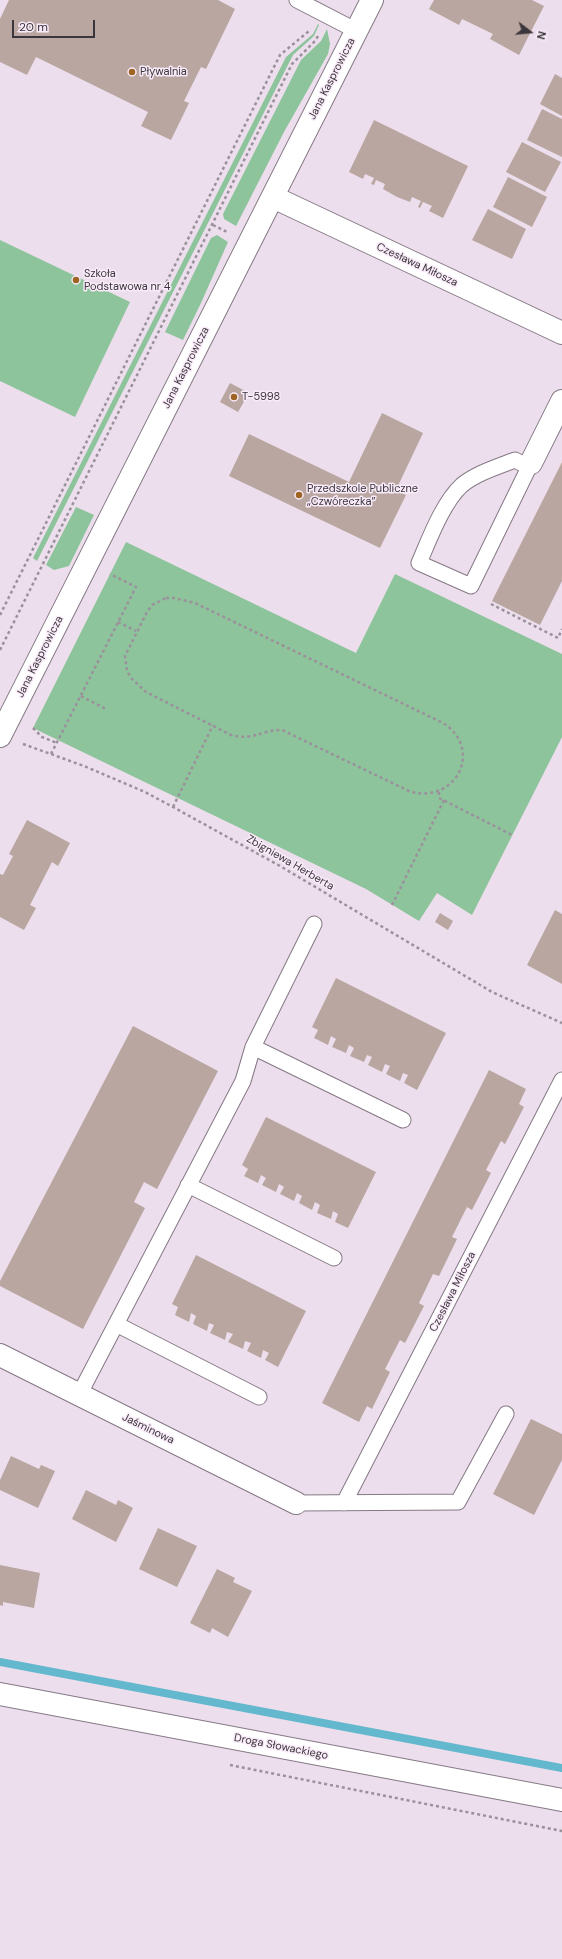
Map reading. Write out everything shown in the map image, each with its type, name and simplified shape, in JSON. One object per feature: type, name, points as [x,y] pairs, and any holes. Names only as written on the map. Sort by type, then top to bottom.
[{"type":"street","name":"Jana Kasprowicza","points":[[1,735],[372,0]]},
{"type":"street","name":"Czesława Miłosza","points":[[273,197],[562,332]]},
{"type":"street","points":[[530,465],[562,401]]},
{"type":"street","name":"Jaśminowa","points":[[0,1355],[296,1503]]},
{"type":"street","name":"Droga Słowackiego","points":[[0,1694],[562,1800]]},
{"type":"lane","points":[[297,0],[357,30]]},
{"type":"lane","points":[[515,460],[530,465],[471,586],[419,563],[443,511],[462,486],[483,472],[515,460]]},
{"type":"lane","points":[[79,1395],[243,1081],[253,1047],[314,924]]},
{"type":"lane","points":[[253,1047],[403,1120]]},
{"type":"lane","name":"Czesława Miłosza","points":[[344,1503],[562,1080]]},
{"type":"lane","points":[[188,1185],[334,1258]]},
{"type":"lane","points":[[116,1324],[259,1397]]},
{"type":"lane","points":[[296,1503],[458,1502],[506,1414]]},
{"type":"path","points":[[0,615],[280,55],[309,31],[324,13]]},
{"type":"path","points":[[0,650],[292,64],[315,41],[324,13]]},
{"type":"path","points":[[51,754],[136,587],[104,572]]},
{"type":"path","points":[[166,598],[183,599],[255,632],[443,723],[455,732],[463,755],[457,776],[447,788],[439,792],[421,795],[411,792],[282,730],[275,730],[252,738],[243,738],[213,725],[146,692],[135,684],[127,671],[125,656],[136,631],[152,606],[166,598]]},
{"type":"path","points":[[491,604],[558,638],[562,629]]},
{"type":"path","points":[[118,622],[136,631]]},
{"type":"path","points":[[81,696],[106,709]]},
{"type":"path","points":[[32,724],[34,730],[57,743]]},
{"type":"path","points":[[173,807],[213,725]]},
{"type":"path","name":"Zbigniewa Herberta","points":[[1,735],[104,775],[173,807],[280,866],[492,992],[562,1023]]},
{"type":"path","points":[[439,792],[439,798],[512,835]]},
{"type":"path","points":[[392,905],[444,800]]},
{"type":"green space","points":[[318,24],[319,25],[314,36],[293,55],[37,561],[33,558],[286,57],[313,34]]},
{"type":"green space","points":[[327,29],[330,44],[328,54],[284,132],[236,226],[224,219],[223,214],[301,60],[321,41]]},
{"type":"green space","points":[[217,235],[228,242],[183,340],[165,332],[211,238]]},
{"type":"green space","points":[[0,240],[130,302],[75,417],[0,381]]},
{"type":"green space","points":[[76,507],[94,515],[69,566],[54,570],[46,565]]},
{"type":"green space","points":[[126,542],[356,653],[395,574],[562,654],[562,737],[472,915],[437,893],[419,921],[366,889],[33,728]]},
{"type":"building","name":"Pływalnia","points":[[9,0],[218,0],[235,9],[206,69],[201,67],[184,101],[189,103],[171,140],[141,126],[148,112],[36,57],[27,75],[0,62],[0,19]]},
{"type":"building","points":[[434,0],[532,0],[544,6],[519,55],[490,39],[493,34],[462,19],[459,25],[429,9]]},
{"type":"building","points":[[555,74],[562,78],[562,116],[540,104]]},
{"type":"building","points":[[542,109],[562,119],[562,157],[527,140]]},
{"type":"building","points":[[374,120],[468,166],[443,218],[429,211],[432,206],[423,202],[420,208],[418,207],[421,201],[412,197],[410,202],[397,197],[383,189],[385,184],[376,180],[374,185],[371,184],[374,178],[365,174],[363,179],[349,172]]},
{"type":"building","points":[[522,142],[561,162],[545,192],[506,172]]},
{"type":"building","points":[[508,177],[547,197],[532,227],[493,207]]},
{"type":"building","points":[[488,209],[526,229],[512,259],[472,240]]},
{"type":"building","name":"T-5998","points":[[230,383],[249,393],[238,412],[220,402]]},
{"type":"building","points":[[382,413],[423,433],[396,490],[406,495],[380,548],[229,476],[249,434],[349,482]]},
{"type":"building","points":[[562,462],[562,581],[540,625],[492,601]]},
{"type":"building","points":[[27,820],[70,843],[58,866],[52,862],[30,905],[36,908],[24,930],[0,917],[0,874],[3,875],[13,856],[9,854]]},
{"type":"building","points":[[555,910],[562,914],[562,984],[527,965]]},
{"type":"building","points":[[440,913],[453,921],[448,930],[435,922]]},
{"type":"building","points":[[336,978],[446,1033],[417,1090],[404,1083],[408,1075],[403,1073],[400,1081],[386,1074],[390,1066],[385,1064],[382,1072],[368,1065],[372,1057],[367,1055],[364,1062],[350,1056],[354,1048],[349,1045],[346,1053],[332,1047],[336,1039],[331,1036],[328,1045],[314,1038],[318,1030],[312,1027]]},
{"type":"building","points":[[133,1026],[218,1071],[157,1189],[144,1182],[134,1202],[145,1208],[83,1329],[0,1286],[0,1281]]},
{"type":"building","points":[[489,1070],[526,1089],[519,1104],[524,1107],[505,1144],[501,1141],[486,1170],[491,1173],[472,1210],[467,1207],[452,1237],[457,1239],[439,1276],[433,1274],[419,1303],[424,1306],[405,1343],[400,1340],[385,1369],[390,1372],[372,1409],[367,1406],[359,1422],[322,1403]]},
{"type":"building","points":[[266,1117],[376,1172],[348,1228],[335,1222],[338,1214],[333,1211],[331,1219],[317,1213],[320,1205],[315,1202],[312,1210],[299,1203],[302,1196],[297,1193],[294,1201],[280,1194],[284,1187],[279,1184],[276,1192],[262,1185],[266,1178],[261,1175],[258,1183],[244,1176],[248,1169],[242,1165]]},
{"type":"building","points":[[196,1255],[306,1311],[278,1367],[265,1360],[269,1353],[263,1350],[261,1358],[247,1351],[251,1343],[245,1341],[243,1349],[228,1342],[233,1334],[227,1332],[225,1340],[210,1333],[214,1325],[209,1323],[207,1331],[193,1324],[196,1316],[191,1313],[189,1322],[175,1315],[178,1307],[172,1304]]},
{"type":"building","points":[[531,1419],[562,1434],[562,1460],[534,1515],[493,1494]]},
{"type":"building","points":[[11,1456],[39,1469],[41,1465],[55,1471],[38,1508],[0,1490],[0,1480]]},
{"type":"building","points":[[86,1490],[116,1505],[118,1500],[133,1508],[116,1542],[72,1519]]},
{"type":"building","points":[[158,1528],[197,1546],[177,1587],[139,1569]]},
{"type":"building","points":[[0,1565],[40,1573],[34,1608],[3,1602],[3,1606],[0,1605]]},
{"type":"building","points":[[217,1569],[235,1578],[233,1582],[252,1591],[228,1637],[212,1628],[210,1633],[190,1623]]},
{"type":"waterway","points":[[0,1662],[562,1768]]},
{"type":"place","name":"Pływalnia","points":[[132,72]]},
{"type":"place","name":"Szkoła Podstawowa nr 4","points":[[76,280]]},
{"type":"place","name":"T-5998","points":[[234,397]]},
{"type":"place","name":"Przedszkole Publiczne „Czwóreczka”","points":[[299,495]]}]
